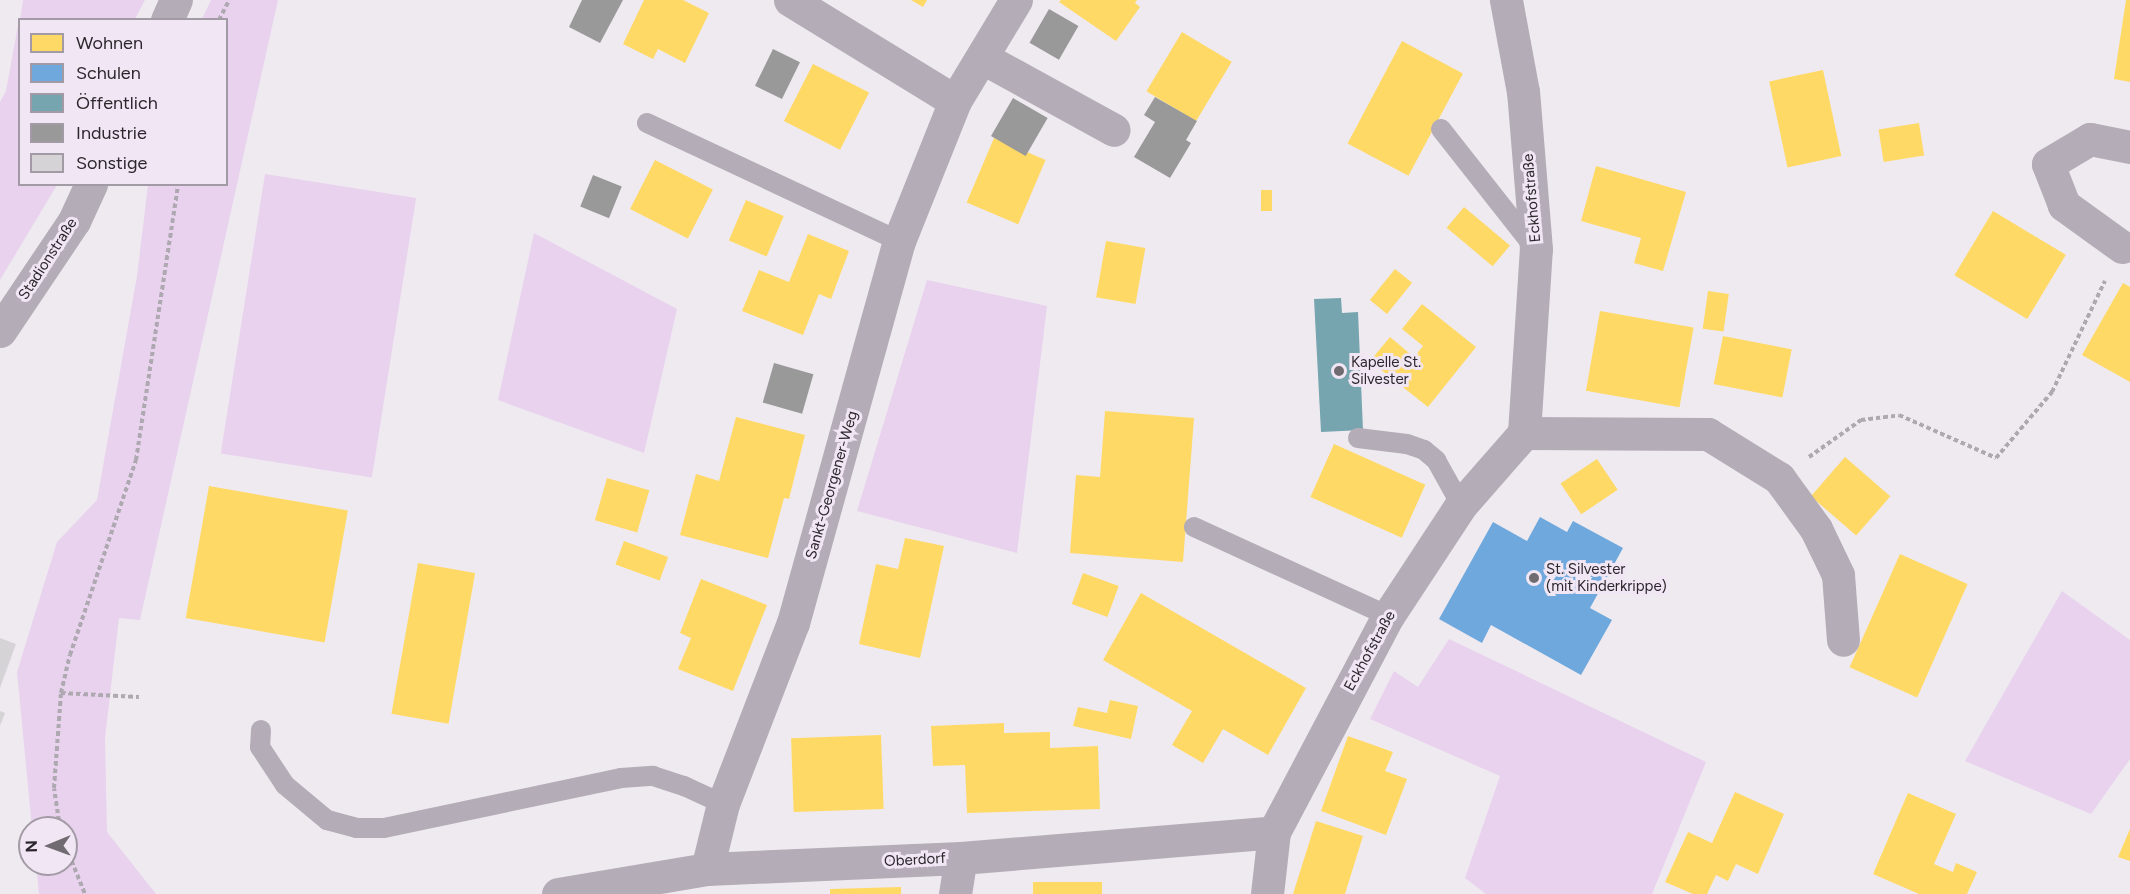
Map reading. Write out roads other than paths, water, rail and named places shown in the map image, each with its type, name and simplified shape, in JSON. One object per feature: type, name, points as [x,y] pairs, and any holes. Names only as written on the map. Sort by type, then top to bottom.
[{"type":"street","points":[[168,18],[176,0]]},
{"type":"street","points":[[790,0],[954,101]]},
{"type":"street","name":"Sankt-Georgener-Weg","points":[[707,869],[723,804],[794,623],[899,241],[954,101],[1016,0]]},
{"type":"street","name":"Eckhofstraße","points":[[1267,894],[1274,832],[1388,616],[1461,505],[1524,433],[1536,249],[1523,92],[1506,0]]},
{"type":"street","points":[[982,58],[1114,130]]},
{"type":"street","points":[[2122,247],[2064,205],[2048,164],[2090,140],[2130,147]]},
{"type":"street","name":"Stadionstraße","points":[[0,331],[75,221],[90,186]]},
{"type":"street","points":[[1524,433],[1708,434],[1779,478],[1816,529],[1838,575],[1843,639]]},
{"type":"street","name":"Oberdorf","points":[[558,894],[707,869],[961,858],[1274,832]]},
{"type":"street","points":[[955,894],[961,858]]},
{"type":"lane","points":[[647,123],[899,241]]},
{"type":"lane","points":[[1441,129],[1536,249]]},
{"type":"lane","points":[[1358,438],[1407,444],[1424,450],[1436,460],[1461,505]]},
{"type":"lane","points":[[1194,527],[1388,616]]},
{"type":"lane","points":[[261,730],[261,747],[285,785],[327,820],[356,828],[384,828],[621,778],[653,776],[684,786],[723,804]]},
{"type":"place","name":"Kapelle St. Silvester","points":[[1339,371]]},
{"type":"place","name":"St. Silvester (mit Kinderkrippe)","points":[[1534,578]]}]
